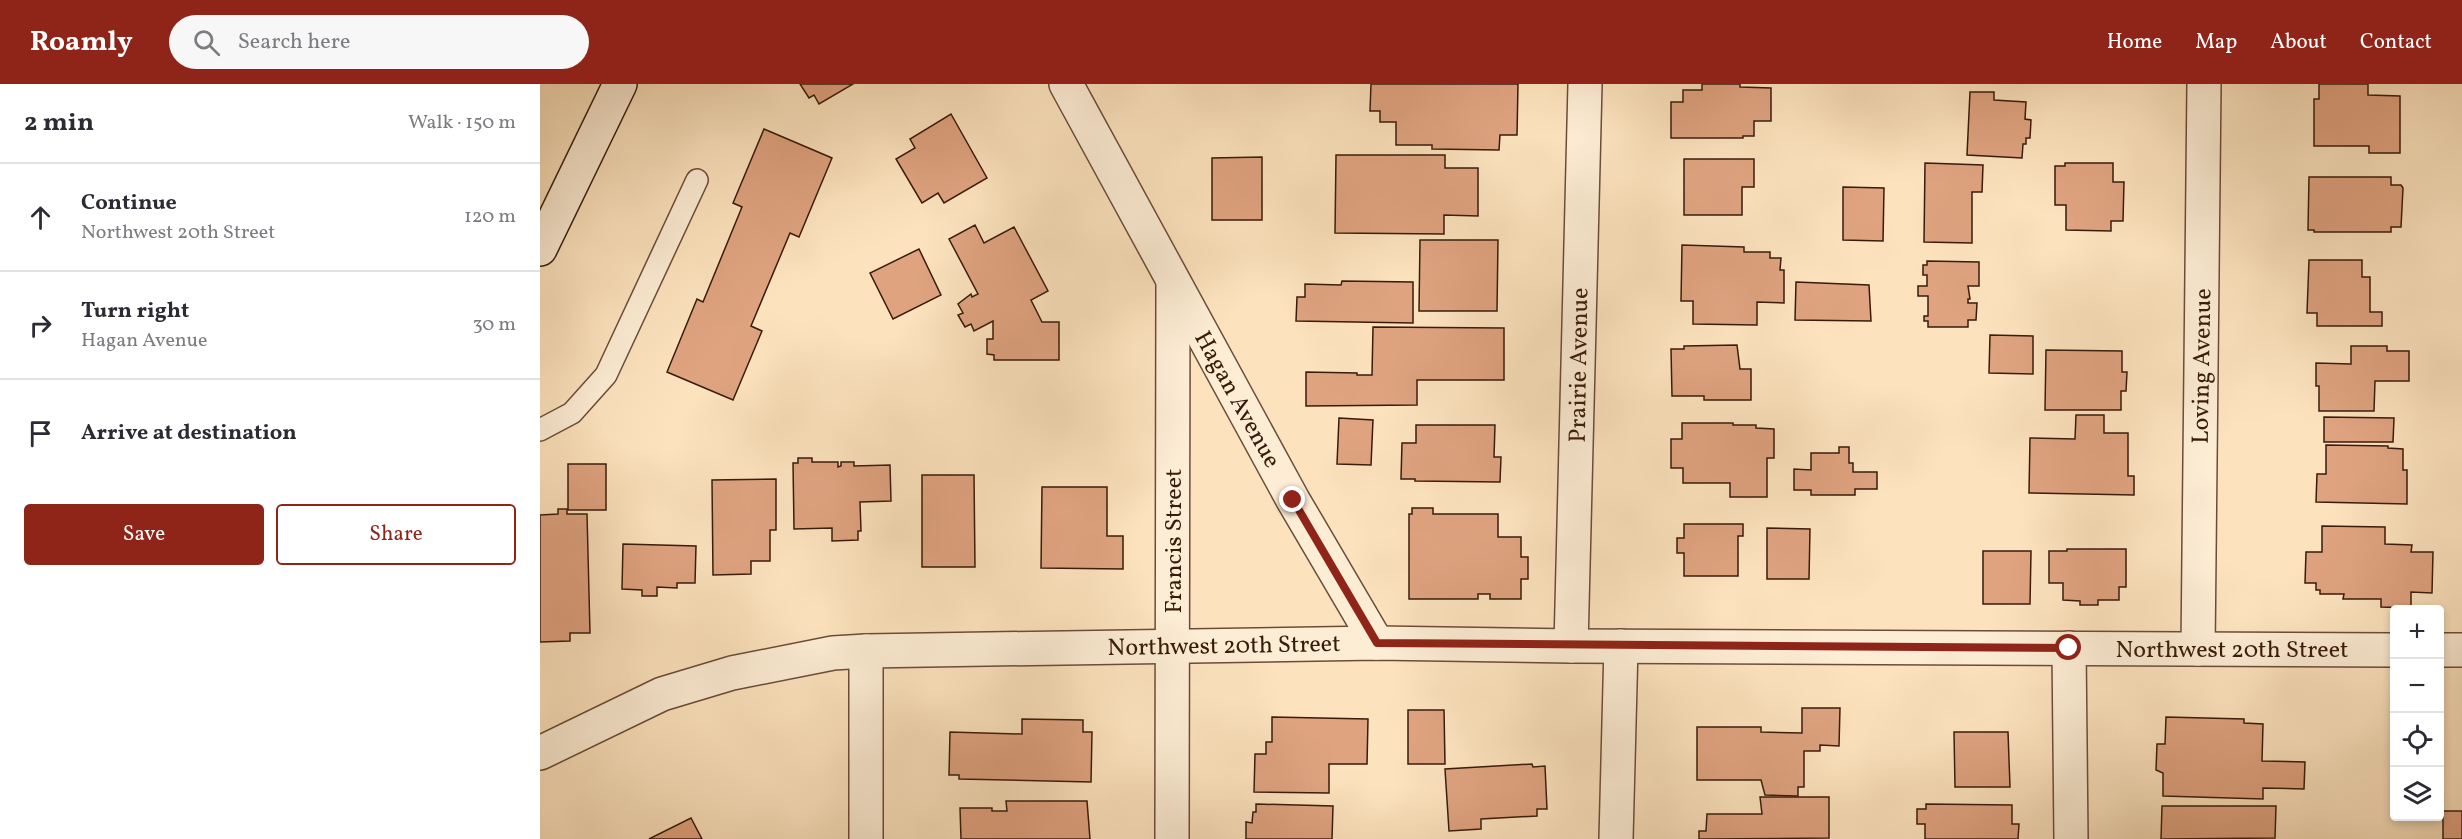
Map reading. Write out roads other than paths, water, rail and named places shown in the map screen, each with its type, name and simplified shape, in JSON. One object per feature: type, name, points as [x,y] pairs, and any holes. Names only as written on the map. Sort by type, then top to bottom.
[{"type":"street","points":[[540,249],[620,84]]},
{"type":"street","name":"Hagan Avenue","points":[[1066,84],[1293,500],[1377,643]]},
{"type":"street","name":"Prairie Avenue","points":[[1571,646],[1585,84]]},
{"type":"street","name":"Loving Avenue","points":[[2198,649],[2204,84]]},
{"type":"street","name":"Francis Street","points":[[1172,839],[1173,280]]},
{"type":"street","name":"Northwest 20th Street","points":[[540,753],[662,694],[732,673],[833,653],[866,651],[1377,643],[2390,650]]},
{"type":"street","points":[[1616,839],[1621,646]]},
{"type":"street","points":[[2069,648],[2071,839]]},
{"type":"street","points":[[2444,650],[2462,650]]},
{"type":"street","points":[[866,651],[866,839]]},
{"type":"lane","points":[[540,430],[572,413],[606,375],[697,180]]}]
